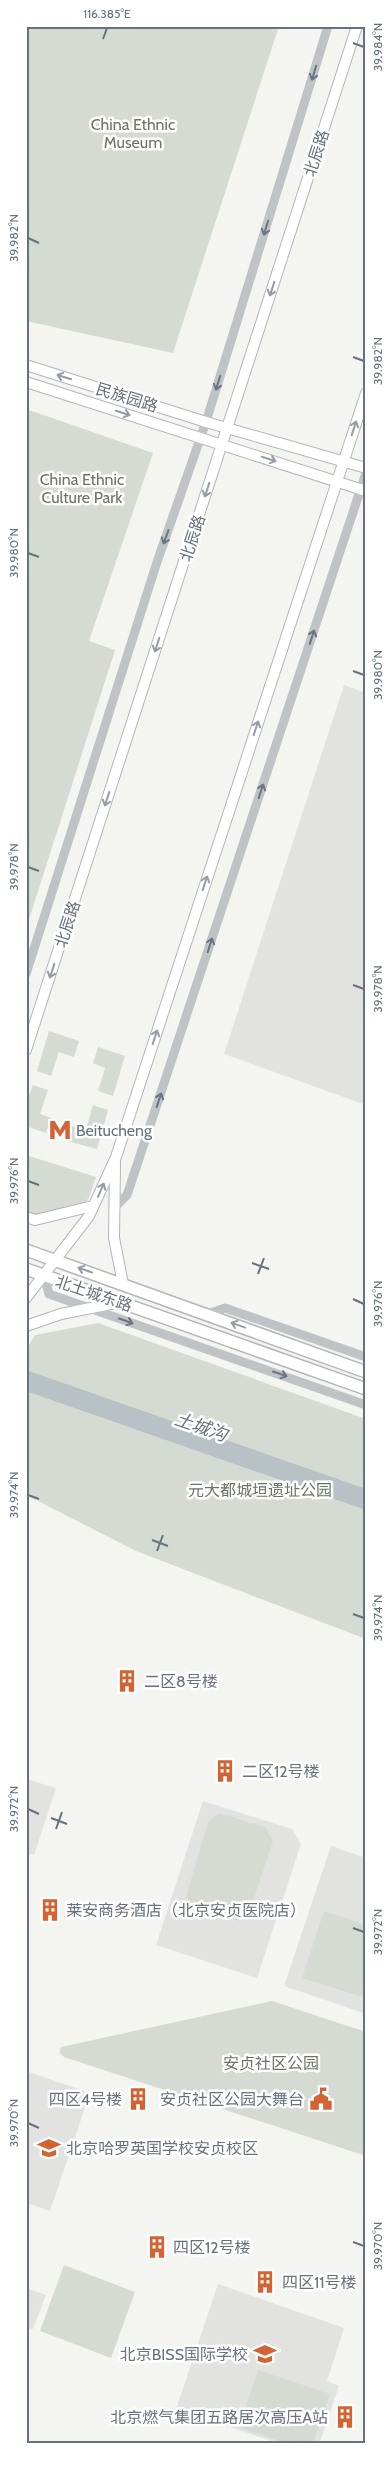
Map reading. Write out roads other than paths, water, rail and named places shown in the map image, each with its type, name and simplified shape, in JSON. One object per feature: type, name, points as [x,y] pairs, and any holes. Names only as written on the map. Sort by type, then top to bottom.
[{"type":"main road","name":"北辰路","points":[[26,1050],[357,26]]},
{"type":"main road","name":"民族园路","points":[[26,365],[206,422],[228,427],[343,463],[366,468]]},
{"type":"main road","name":"民族园路","points":[[26,382],[363,490]]},
{"type":"main road","points":[[26,1298],[89,1216],[115,1160],[366,392]]},
{"type":"main road","points":[[115,1160],[114,1238],[123,1284]]},
{"type":"main road","points":[[26,1217],[34,1220],[93,1206]]},
{"type":"main road","name":"北土城东路","points":[[26,1250],[366,1372]]},
{"type":"main road","points":[[26,1269],[44,1275]]},
{"type":"main road","name":"北土城东路","points":[[44,1275],[363,1388]]},
{"type":"main road","points":[[26,1326],[61,1314],[94,1310],[121,1302]]},
{"type":"street","name":"北辰路","points":[[26,974],[157,562],[201,438],[328,26]]},
{"type":"street","points":[[114,1208],[127,1195],[363,490],[366,474]]},
{"type":"street","name":"北土城东路","points":[[44,1275],[49,1294],[366,1405]]},
{"type":"street","points":[[206,1314],[225,1308],[366,1357]]},
{"type":"street","points":[[363,1388],[366,1372]]},
{"type":"place","name":"Beitucheng","points":[[60,1130]]},
{"type":"place","name":"二区8号楼","points":[[127,1681]]},
{"type":"place","name":"二区12号楼","points":[[225,1771]]},
{"type":"place","name":"莱安商务酒店（北京安贞医院店）","points":[[50,1910]]},
{"type":"place","name":"四区4号楼","points":[[138,2099]]},
{"type":"place","name":"安贞社区公园大舞台","points":[[321,2099]]},
{"type":"place","name":"北京哈罗英国学校安贞校区","points":[[49,2148]]},
{"type":"place","name":"四区12号楼","points":[[157,2247]]},
{"type":"place","name":"四区11号楼","points":[[265,2282]]},
{"type":"place","name":"北京BISS国际学校","points":[[265,2354]]},
{"type":"place","name":"北京燃气集团五路居次高压A站","points":[[345,2417]]},
{"type":"park label","name":"China Ethnic Museum","points":[[133,133]]},
{"type":"park label","name":"China Ethnic Culture Park","points":[[82,488]]},
{"type":"park label","name":"元大都城垣遗址公园","points":[[260,1490]]},
{"type":"park label","name":"安贞社区公园","points":[[271,2063]]},
{"type":"water label","name":"土城沟","points":[[201,1427]]}]
